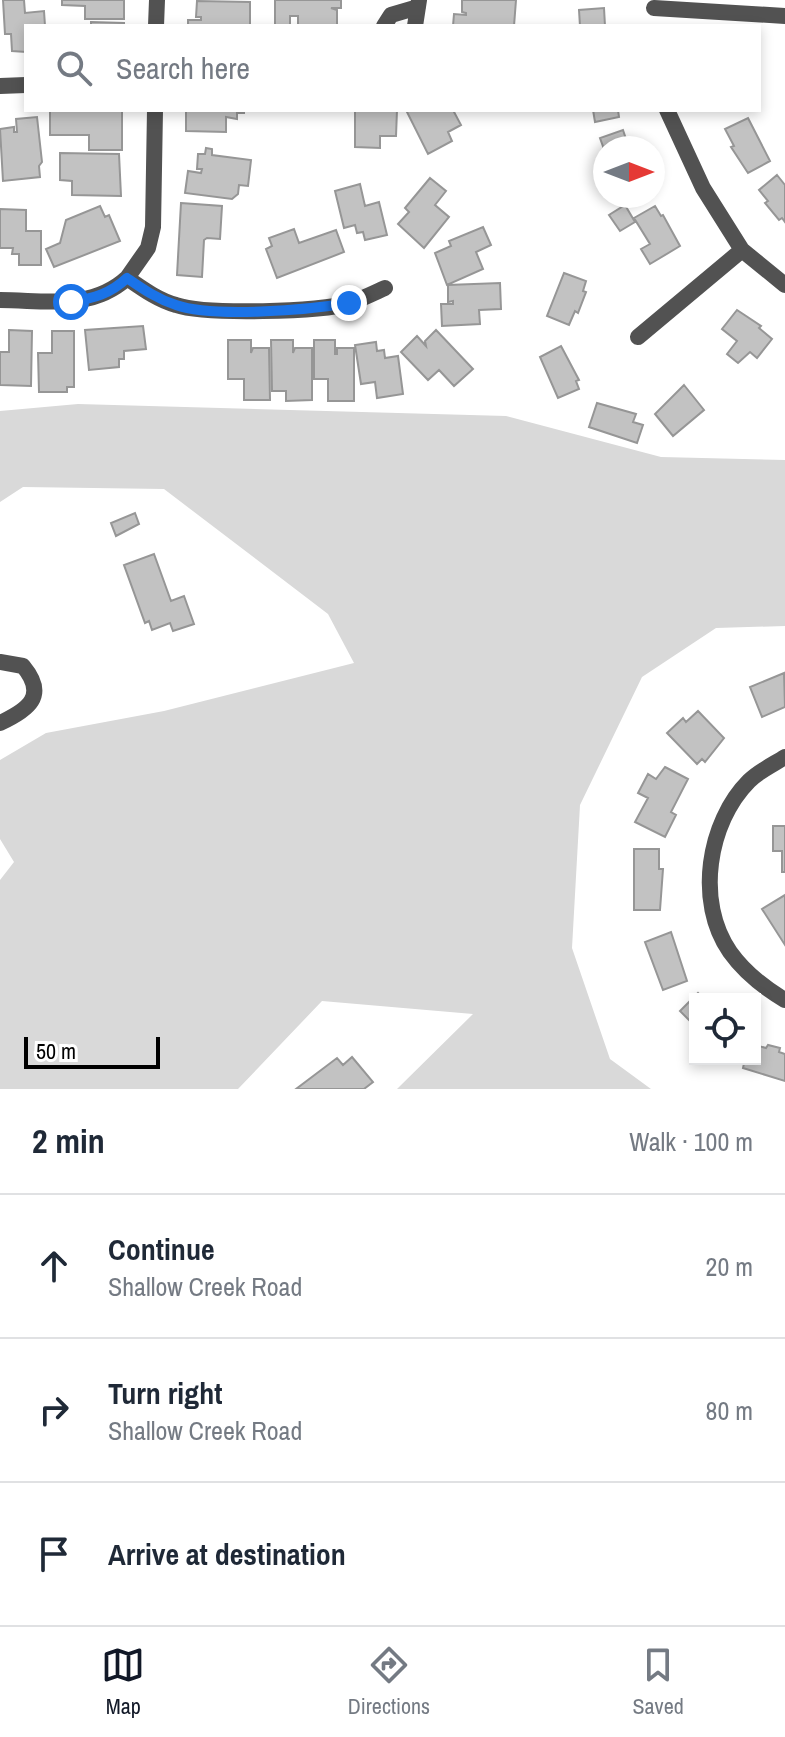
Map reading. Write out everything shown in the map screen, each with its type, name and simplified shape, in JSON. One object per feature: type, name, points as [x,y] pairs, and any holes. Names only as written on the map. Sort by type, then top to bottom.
[{"type":"street","points":[[156,24],[157,0]]},
{"type":"street","points":[[385,24],[391,15],[418,3]]},
{"type":"street","points":[[415,24],[418,3]]},
{"type":"street","points":[[656,24],[654,4],[785,16]]},
{"type":"street","points":[[0,86],[24,85]]},
{"type":"street","points":[[0,300],[71,302],[92,299],[113,291],[127,278],[148,248],[153,227],[155,112]]},
{"type":"street","points":[[668,112],[703,188],[742,250],[785,285]]},
{"type":"street","points":[[638,337],[742,250]]},
{"type":"street","points":[[127,278],[157,298],[179,307],[200,310],[321,308],[349,303],[385,288]]},
{"type":"street","points":[[0,662],[23,666],[32,677],[35,689],[32,703],[21,714],[0,723]]},
{"type":"street","points":[[785,757],[750,780],[722,817],[710,861],[711,908],[728,950],[759,985],[785,1000]]},
{"type":"shaded area","points":[[78,404],[506,416],[661,457],[785,460],[785,626],[716,628],[642,677],[580,805],[572,948],[610,1059],[651,1089],[397,1089],[473,1014],[322,1001],[238,1089],[0,1089],[0,880],[14,862],[0,839],[0,760],[46,733],[164,711],[354,663],[328,614],[164,489],[23,487],[0,502],[0,411]]},
{"type":"building","points":[[3,0],[24,0],[25,13],[44,11],[45,24],[24,24],[24,52],[12,51],[11,34],[5,34]]},
{"type":"building","points":[[62,0],[124,0],[124,19],[85,19],[85,6],[62,5]]},
{"type":"building","points":[[275,0],[341,0],[341,8],[331,8],[337,10],[337,24],[298,24],[298,16],[290,16],[290,24],[275,24]]},
{"type":"building","points":[[462,0],[516,0],[514,24],[453,24],[454,14],[466,15],[462,12]]},
{"type":"building","points":[[197,1],[250,2],[250,24],[188,24],[188,20],[201,20],[201,17],[196,17]]},
{"type":"building","points":[[604,8],[605,24],[580,24],[579,10]]},
{"type":"building","points":[[91,22],[124,23],[124,24]]},
{"type":"building","points":[[50,112],[122,112],[122,150],[89,150],[89,135],[50,135]]},
{"type":"building","points":[[186,112],[244,112],[237,113],[237,119],[226,117],[226,132],[186,131]]},
{"type":"building","points":[[355,112],[397,112],[396,136],[380,136],[380,148],[355,147]]},
{"type":"building","points":[[407,112],[454,112],[461,125],[448,132],[452,141],[428,154]]},
{"type":"building","points":[[593,112],[618,112],[619,117],[595,122]]},
{"type":"building","points":[[37,117],[42,162],[39,166],[40,177],[3,181],[0,129],[14,127],[14,132],[17,132],[16,119]]},
{"type":"building","points":[[748,118],[770,161],[748,173],[731,147],[734,146],[725,129]]},
{"type":"building","points":[[623,130],[625,136],[606,136]]},
{"type":"building","points":[[206,148],[212,149],[212,155],[251,160],[248,186],[239,185],[238,194],[232,199],[185,193],[188,171],[201,173],[202,169],[197,169],[198,154],[205,154]]},
{"type":"building","points":[[60,153],[119,154],[121,196],[72,195],[72,181],[60,180]]},
{"type":"building","points":[[777,175],[785,185],[785,222],[782,218],[779,220],[765,203],[768,201],[759,190]]},
{"type":"building","points":[[430,178],[446,191],[435,205],[449,217],[424,248],[398,224],[409,212],[405,208]]},
{"type":"building","points":[[360,184],[365,206],[379,202],[387,235],[365,240],[363,232],[357,233],[355,225],[344,228],[335,191]]},
{"type":"building","points":[[181,203],[222,206],[220,239],[204,240],[202,277],[177,275]]},
{"type":"building","points":[[100,206],[105,217],[109,215],[120,241],[54,267],[46,249],[60,243],[66,220]]},
{"type":"building","points":[[620,208],[627,208],[635,222],[620,231],[609,215]]},
{"type":"building","points":[[656,208],[680,246],[650,264],[641,249],[650,244],[634,218]]},
{"type":"building","points":[[0,209],[26,210],[26,231],[41,231],[41,265],[19,265],[19,254],[12,254],[13,248],[0,248]]},
{"type":"building","points":[[483,227],[491,245],[476,252],[483,269],[447,285],[435,253],[451,246],[449,241]]},
{"type":"building","points":[[294,229],[299,243],[336,230],[344,252],[277,278],[266,249],[272,246],[269,238]]},
{"type":"building","points":[[564,273],[586,281],[583,291],[586,292],[578,313],[575,311],[569,325],[547,316]]},
{"type":"building","points":[[500,283],[501,309],[479,310],[480,324],[442,326],[441,304],[453,304],[453,301],[448,302],[448,285]]},
{"type":"building","points":[[737,310],[761,326],[759,328],[772,339],[757,358],[750,352],[738,363],[727,354],[737,341],[722,329]]},
{"type":"building","points":[[143,326],[146,349],[124,351],[119,367],[89,370],[85,330]]},
{"type":"building","points":[[9,330],[32,331],[31,386],[0,385],[0,352],[9,352]]},
{"type":"building","points":[[436,330],[473,369],[454,386],[439,370],[428,380],[401,352],[417,336],[426,346],[425,341]]},
{"type":"building","points":[[52,331],[74,331],[74,387],[67,387],[67,392],[39,392],[38,353],[52,353]]},
{"type":"building","points":[[228,340],[251,340],[251,353],[253,348],[269,348],[270,400],[244,400],[244,379],[228,379]]},
{"type":"building","points":[[271,340],[293,340],[293,353],[295,348],[312,348],[312,400],[286,401],[286,391],[272,391]]},
{"type":"building","points":[[314,340],[335,340],[335,354],[337,348],[354,348],[354,401],[328,401],[328,379],[314,379]]},
{"type":"building","points":[[376,342],[377,351],[384,350],[385,358],[398,356],[403,394],[377,398],[375,382],[361,384],[355,345]]},
{"type":"building","points":[[561,346],[579,380],[576,381],[579,389],[558,398],[540,357]]},
{"type":"building","points":[[684,385],[704,410],[673,436],[655,414]]},
{"type":"building","points":[[597,403],[636,414],[633,422],[643,425],[637,443],[589,427]]},
{"type":"building","points":[[135,513],[139,524],[116,536],[111,523]]},
{"type":"building","points":[[154,554],[171,601],[184,596],[194,624],[173,631],[170,623],[152,630],[149,621],[145,623],[124,565]]},
{"type":"building","points":[[784,673],[785,707],[762,717],[750,687]]},
{"type":"building","points":[[698,711],[724,738],[705,762],[702,759],[697,764],[667,733],[683,718],[686,722]]},
{"type":"building","points":[[665,767],[688,779],[671,812],[676,815],[665,837],[635,822],[648,798],[638,793],[648,774],[656,779]]},
{"type":"building","points":[[773,826],[785,826],[785,872],[782,872],[782,851],[773,851]]},
{"type":"building","points":[[634,849],[659,849],[659,869],[663,869],[660,910],[634,910]]},
{"type":"building","points":[[785,895],[785,945],[762,909]]},
{"type":"building","points":[[671,932],[687,981],[663,990],[645,942]]},
{"type":"building","points":[[689,1002],[689,1020],[680,1011]]},
{"type":"building","points":[[761,1047],[780,1048],[779,1052],[785,1054],[785,1081],[743,1068],[744,1065],[761,1065]]},
{"type":"building","points":[[352,1057],[373,1082],[364,1089],[296,1089],[337,1058],[343,1065]]},
{"type":"route","points":[[71,302],[92,299],[113,291],[127,278],[157,298],[179,307],[200,310],[321,308],[349,303]]}]
